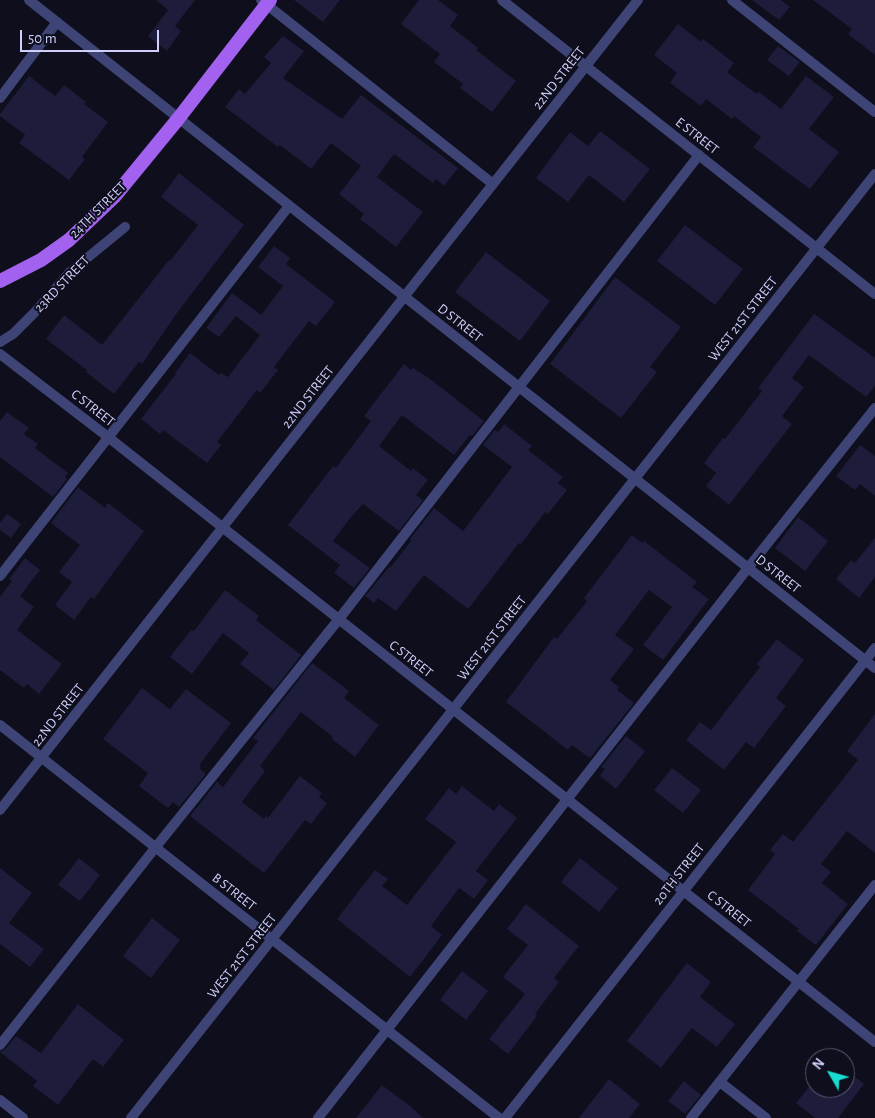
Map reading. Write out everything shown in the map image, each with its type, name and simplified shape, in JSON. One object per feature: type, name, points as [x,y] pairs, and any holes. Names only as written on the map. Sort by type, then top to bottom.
[{"type":"main road","points":[[178,119],[266,2]]},
{"type":"main road","name":"24TH STREET","points":[[0,281],[41,260],[69,240],[98,214],[178,119]]},
{"type":"street","name":"D STREET","points":[[29,0],[875,668]]},
{"type":"street","name":"E STREET","points":[[502,0],[875,294]]},
{"type":"street","name":"22ND STREET","points":[[0,810],[638,0]]},
{"type":"street","points":[[732,0],[875,112]]},
{"type":"street","points":[[266,2],[493,184]]},
{"type":"street","points":[[2,92],[57,22]]},
{"type":"street","points":[[0,1045],[339,619],[699,155]]},
{"type":"street","name":"WEST 21ST STREET","points":[[131,1118],[875,174]]},
{"type":"street","points":[[0,576],[289,206]]},
{"type":"street","name":"23RD STREET","points":[[0,342],[13,334],[30,318],[70,272],[125,226]]},
{"type":"street","name":"C STREET","points":[[0,354],[875,1042]]},
{"type":"street","points":[[318,1118],[875,408]]},
{"type":"street","name":"20TH STREET","points":[[505,1118],[875,648]]},
{"type":"street","name":"B STREET","points":[[0,725],[498,1118]]},
{"type":"street","points":[[691,1118],[875,885]]},
{"type":"street","points":[[720,1082],[766,1118]]},
{"type":"street","points":[[0,1100],[23,1118]]},
{"type":"building","points":[[156,0],[195,0],[175,26],[181,31],[167,51],[148,36],[168,10]]},
{"type":"building","points":[[294,0],[340,0],[323,22]]},
{"type":"building","points":[[419,0],[438,0],[458,15],[450,26],[478,48],[476,50],[516,81],[492,112],[460,88],[463,84],[434,62],[440,54],[401,24]]},
{"type":"building","points":[[752,0],[781,0],[790,7],[779,20]]},
{"type":"building","points":[[813,0],[875,0],[875,55],[848,34],[852,29]]},
{"type":"building","points":[[678,24],[701,42],[703,39],[734,63],[727,72],[757,94],[759,92],[781,109],[806,76],[834,97],[809,129],[839,152],[810,189],[753,147],[761,137],[734,116],[732,119],[706,99],[701,106],[670,83],[677,73],[654,55]]},
{"type":"building","points":[[283,36],[304,51],[283,78],[342,119],[361,95],[458,168],[444,186],[436,179],[433,183],[394,154],[377,177],[423,212],[396,247],[360,219],[364,214],[339,194],[361,166],[331,143],[311,169],[225,107],[239,89],[245,94],[271,63],[264,57]]},
{"type":"building","points":[[778,46],[800,62],[789,76],[767,60]]},
{"type":"building","points":[[29,76],[55,96],[64,85],[86,102],[84,104],[108,122],[82,157],[85,159],[69,180],[19,143],[25,135],[0,116]]},
{"type":"building","points":[[600,131],[650,169],[624,202],[589,175],[568,202],[536,178],[570,132],[588,146]]},
{"type":"building","points":[[179,173],[244,225],[177,313],[142,364],[139,362],[114,394],[86,372],[87,370],[46,339],[64,315],[102,345],[170,261],[198,225],[161,197]]},
{"type":"building","points":[[685,225],[743,269],[715,305],[657,261]]},
{"type":"building","points":[[274,246],[290,258],[286,264],[335,302],[316,326],[309,321],[274,367],[278,370],[260,393],[257,390],[217,442],[221,445],[207,463],[163,430],[160,434],[141,419],[190,353],[219,375],[221,373],[228,377],[260,335],[236,316],[219,337],[206,328],[232,293],[261,315],[283,286],[258,267]]},
{"type":"building","points":[[486,252],[550,301],[520,341],[455,292]]},
{"type":"building","points":[[615,277],[681,327],[650,367],[657,372],[621,418],[550,364]]},
{"type":"building","points":[[814,314],[875,358],[875,386],[866,397],[809,355],[792,378],[804,387],[782,416],[792,424],[729,505],[706,486],[716,473],[704,463],[762,391],[758,388]]},
{"type":"building","points":[[404,364],[411,370],[413,368],[429,378],[484,421],[454,455],[402,415],[379,446],[411,471],[413,468],[428,480],[416,495],[423,500],[399,531],[363,504],[351,517],[333,541],[370,568],[354,588],[334,573],[340,565],[288,525],[333,466],[336,468],[371,421],[364,416]]},
{"type":"building","points":[[7,412],[29,428],[24,434],[38,444],[35,448],[68,473],[65,477],[67,479],[53,497],[0,457],[0,421]]},
{"type":"building","points":[[504,424],[532,446],[528,450],[563,477],[558,483],[567,490],[548,514],[545,512],[521,544],[519,543],[468,609],[424,575],[396,611],[378,598],[374,603],[365,596],[390,568],[434,508],[463,531],[512,467],[483,445],[495,430],[498,432]]},
{"type":"building","points":[[860,445],[875,456],[875,496],[860,484],[855,490],[836,476]]},
{"type":"building","points":[[78,487],[105,508],[108,503],[144,531],[94,599],[91,597],[74,620],[55,605],[72,582],[59,572],[80,545],[51,523]]},
{"type":"building","points":[[7,514],[21,524],[11,538],[0,530],[0,523]]},
{"type":"building","points":[[798,517],[828,541],[805,571],[775,548]]},
{"type":"building","points":[[632,535],[642,543],[644,541],[697,582],[692,587],[709,599],[663,660],[643,645],[672,607],[649,590],[615,635],[634,649],[610,680],[619,687],[617,690],[634,703],[590,758],[572,745],[568,750],[506,702],[554,637],[557,639],[587,601],[584,598]]},
{"type":"building","points":[[875,538],[875,577],[859,598],[836,579],[851,560],[855,563]]},
{"type":"building","points":[[25,558],[40,570],[20,596],[34,607],[17,630],[62,664],[39,694],[27,684],[24,688],[0,670],[0,597],[12,581],[9,579]]},
{"type":"building","points":[[225,590],[259,616],[256,620],[301,655],[274,690],[240,664],[249,653],[223,633],[192,674],[170,657],[191,630],[194,631]]},
{"type":"building","points":[[777,639],[804,660],[776,698],[786,706],[754,748],[746,742],[724,770],[686,740],[700,722],[711,730],[760,667],[757,664]]},
{"type":"building","points":[[312,663],[349,691],[344,698],[379,725],[355,757],[301,712],[260,766],[265,771],[242,802],[264,819],[266,816],[268,818],[300,776],[322,793],[319,797],[327,803],[311,824],[305,820],[264,873],[190,816],[217,782],[223,787],[258,741],[253,738]]},
{"type":"building","points":[[142,688],[170,709],[186,689],[231,723],[200,764],[199,768],[206,774],[179,807],[173,802],[168,808],[139,786],[148,773],[103,739]]},
{"type":"building","points":[[875,714],[875,853],[847,831],[821,864],[831,872],[822,883],[848,904],[816,945],[797,931],[799,929],[748,890],[775,854],[770,850],[783,834],[793,842],[858,760],[847,751]]},
{"type":"building","points":[[626,736],[645,751],[616,789],[600,776],[605,769],[601,767]]},
{"type":"building","points":[[672,768],[701,790],[683,813],[654,790]]},
{"type":"building","points":[[462,786],[494,811],[499,804],[517,818],[476,871],[488,880],[474,899],[459,888],[431,926],[442,935],[410,977],[337,919],[375,870],[388,879],[382,886],[407,905],[456,842],[425,819],[449,788],[456,794]]},
{"type":"building","points":[[79,858],[100,875],[80,901],[58,885]]},
{"type":"building","points":[[580,858],[618,888],[599,912],[561,882]]},
{"type":"building","points":[[0,868],[32,893],[9,923],[44,949],[30,967],[0,944]]},
{"type":"building","points":[[526,904],[579,946],[554,978],[559,982],[535,1014],[537,1016],[508,1054],[489,1039],[525,994],[503,977],[528,945],[507,929]]},
{"type":"building","points":[[152,918],[180,940],[151,978],[123,956]]},
{"type":"building","points":[[687,963],[711,982],[700,997],[735,1024],[717,1047],[692,1028],[661,1068],[627,1041]]},
{"type":"building","points":[[462,971],[488,991],[466,1020],[440,1000]]},
{"type":"building","points":[[78,1004],[124,1040],[103,1067],[93,1059],[58,1105],[33,1086],[37,1081],[0,1052],[16,1036],[41,1053]]},
{"type":"building","points":[[855,1077],[864,1084],[855,1096]]},
{"type":"building","points":[[609,1079],[640,1104],[629,1118],[579,1118]]},
{"type":"building","points":[[684,1081],[701,1095],[685,1114],[668,1101]]},
{"type":"building","points":[[382,1085],[410,1106],[423,1118],[356,1118]]},
{"type":"building","points":[[805,1092],[805,1098],[853,1098],[838,1118],[815,1118],[796,1103]]}]
